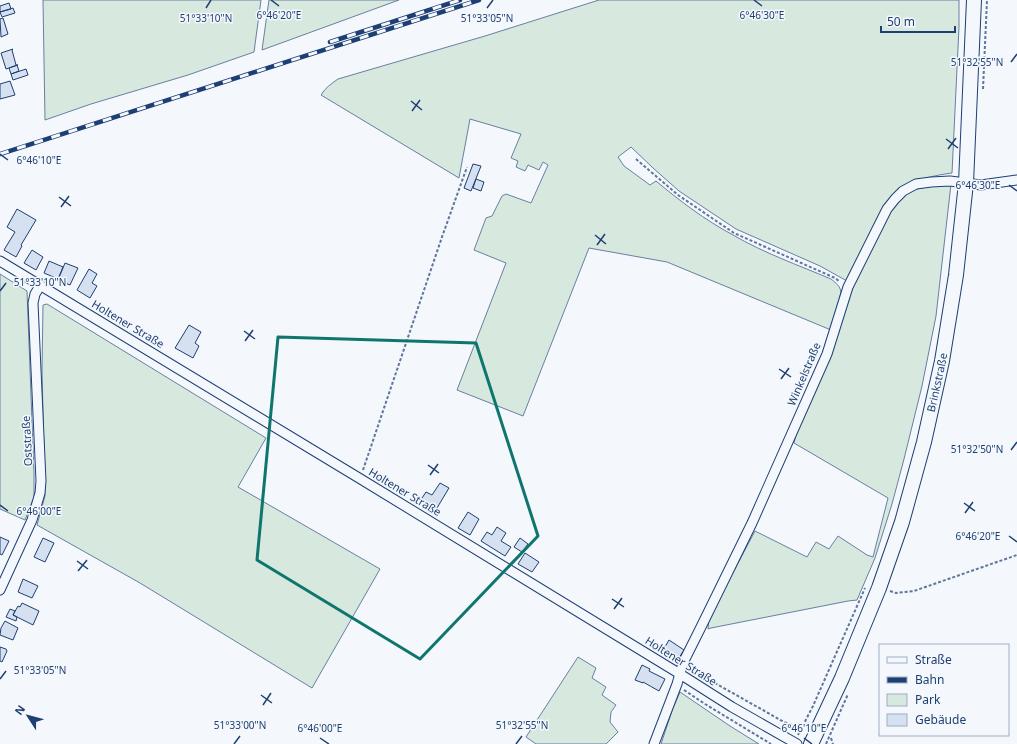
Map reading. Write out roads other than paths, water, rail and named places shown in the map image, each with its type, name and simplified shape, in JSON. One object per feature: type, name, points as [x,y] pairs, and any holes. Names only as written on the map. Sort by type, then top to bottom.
[{"type":"main road","name":"Brinkstraße","points":[[811,744],[842,678],[879,588],[902,522],[920,456],[942,361],[956,275],[966,184],[974,0]]},
{"type":"street","name":"Winkelstraße","points":[[654,744],[677,684],[683,663],[752,522],[827,354],[848,287],[887,209],[895,198],[903,191],[916,184],[931,182],[955,182],[981,185],[1017,180]]},
{"type":"street","name":"Holtener Straße","points":[[0,262],[359,478],[732,707],[796,743]]},
{"type":"street","name":"Oststraße","points":[[0,590],[32,520],[40,493],[41,481],[33,303],[35,294],[40,286]]},
{"type":"railway","points":[[330,42],[460,0]]},
{"type":"railway","points":[[0,154],[479,0]]}]
